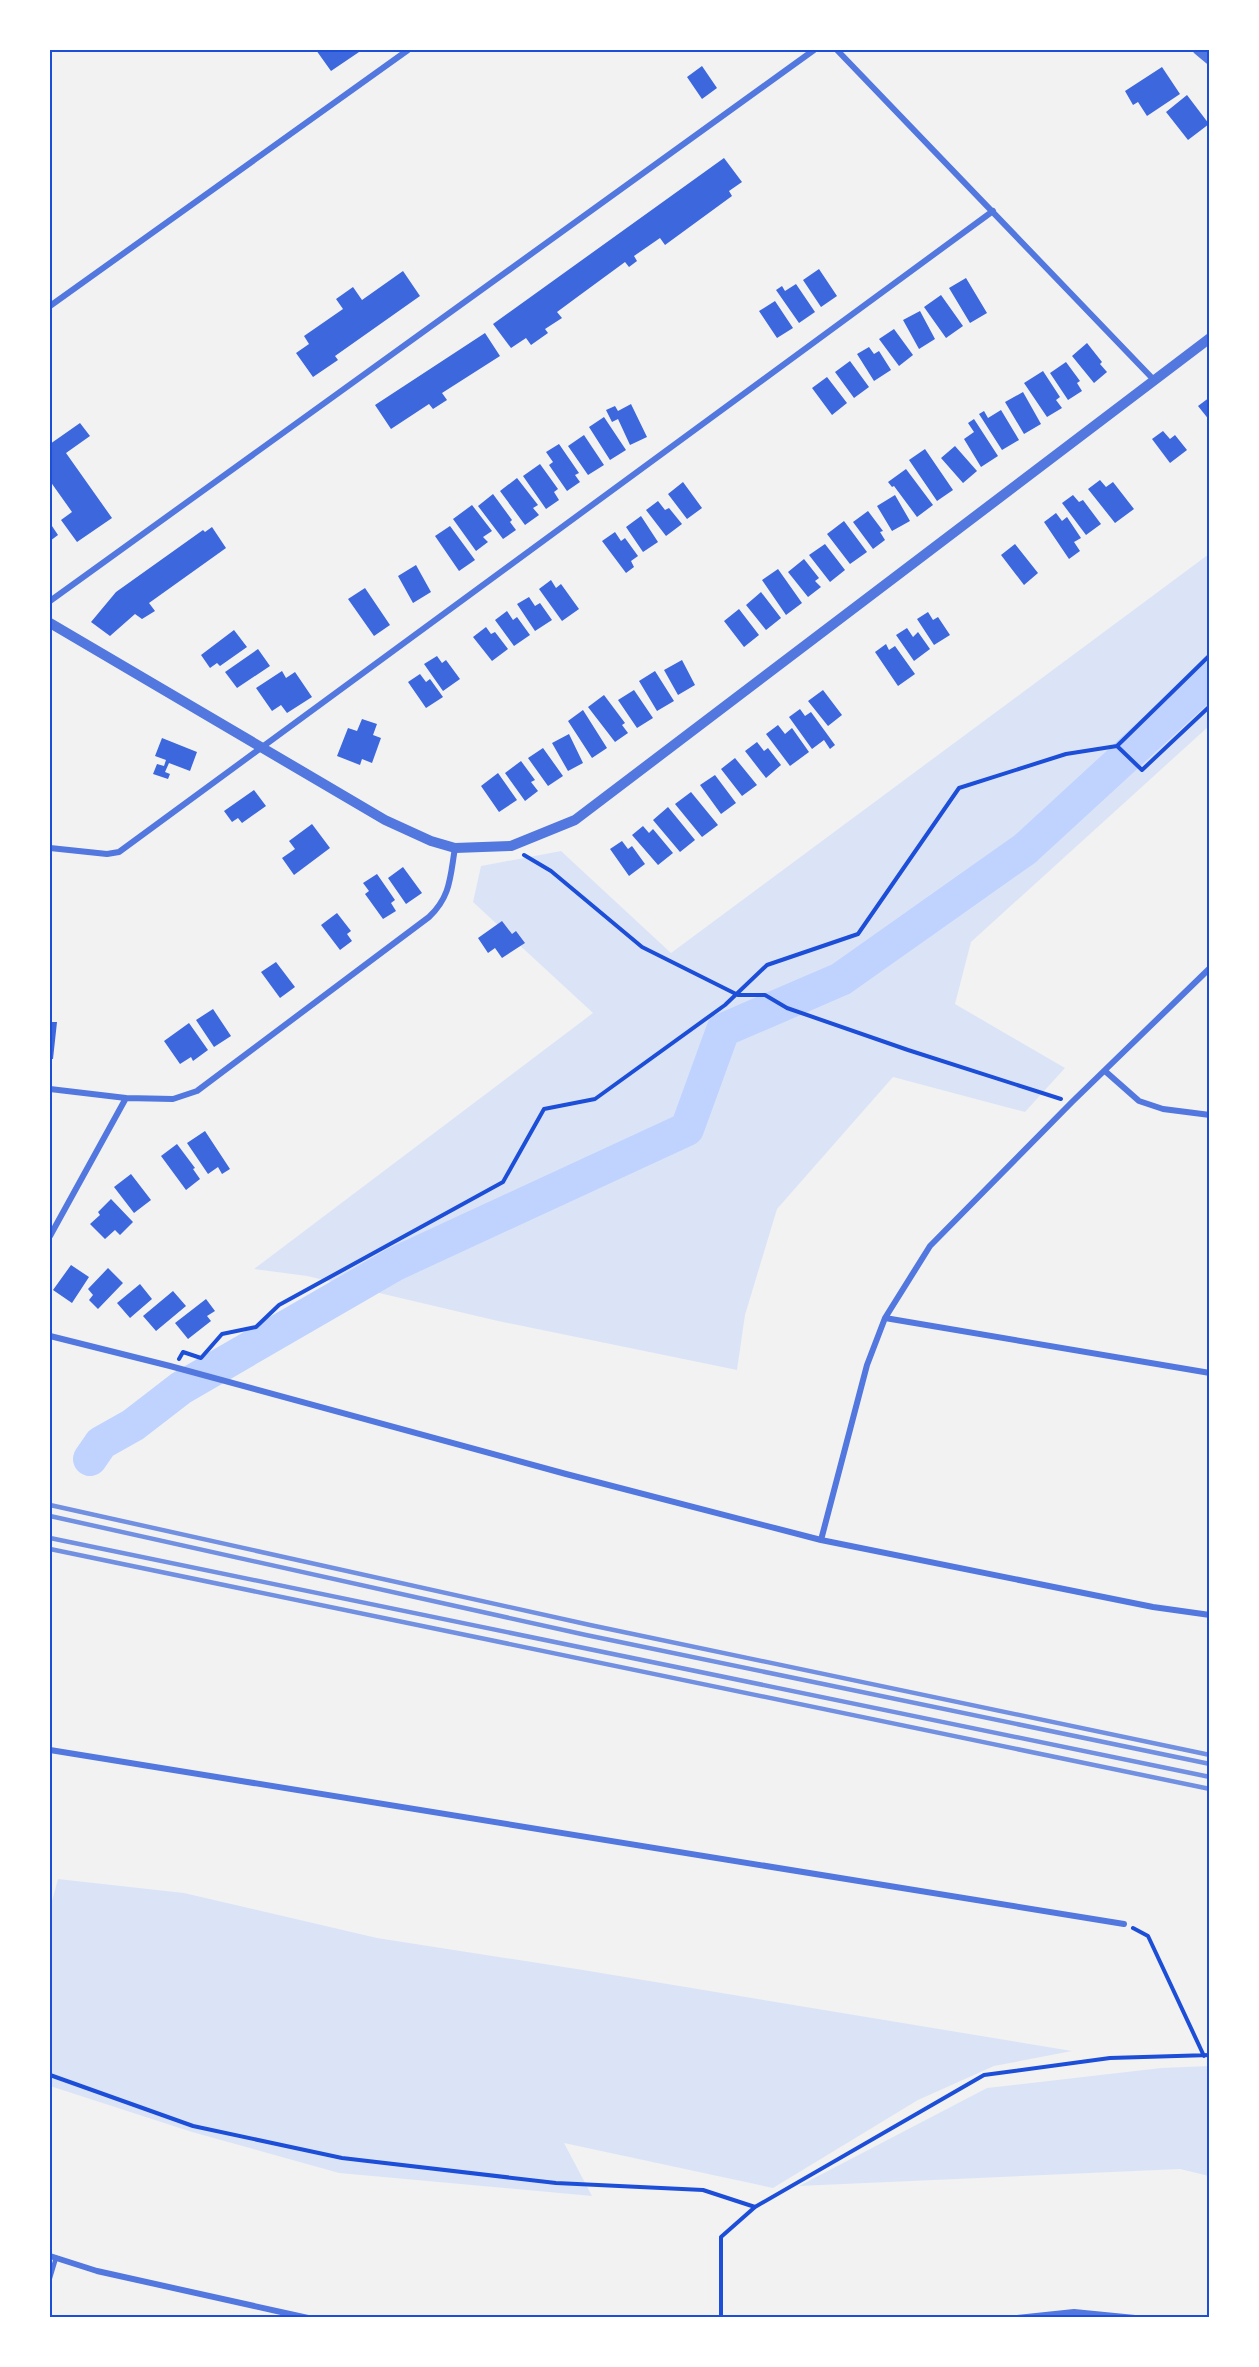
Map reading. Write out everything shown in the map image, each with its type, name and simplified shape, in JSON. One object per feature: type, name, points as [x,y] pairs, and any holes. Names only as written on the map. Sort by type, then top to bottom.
[{"type":"street","points":[[50,306],[408,50]]},
{"type":"street","points":[[50,600],[814,50]]},
{"type":"street","points":[[837,50],[1154,380]]},
{"type":"street","points":[[1198,50],[1209,60]]},
{"type":"street","points":[[50,848],[107,854],[119,852],[260,746],[993,211]]},
{"type":"street","points":[[50,623],[385,820],[431,841],[455,848],[511,846],[574,820],[1209,338]]},
{"type":"street","points":[[50,1089],[126,1098],[173,1099],[197,1091],[420,924],[442,904],[448,890],[455,848]]},
{"type":"street","points":[[821,1540],[867,1365],[885,1318],[930,1245],[1209,968]]},
{"type":"street","points":[[1105,1071],[1139,1101],[1163,1109],[1209,1115]]},
{"type":"street","points":[[50,1236],[126,1098]]},
{"type":"street","points":[[885,1318],[1209,1373]]},
{"type":"street","points":[[50,1336],[821,1540],[1153,1607],[1209,1615]]},
{"type":"street","points":[[50,1750],[1124,1924]]},
{"type":"street","points":[[53,2257],[97,2271],[308,2318]]},
{"type":"street","points":[[1017,2318],[1074,2312],[1135,2318]]},
{"type":"lane","points":[[50,2278],[53,2257]]},
{"type":"path","points":[[179,1359],[183,1352],[201,1358],[222,1334],[256,1327],[279,1305],[503,1182],[544,1109],[595,1099],[738,995],[767,965],[858,934],[959,788],[1066,754],[1117,746],[1209,655]]},
{"type":"path","points":[[1117,746],[1142,770],[1209,706]]},
{"type":"path","points":[[511,846],[551,871],[642,947],[738,995],[765,994],[788,1008],[908,1050],[1072,1102]]},
{"type":"path","points":[[722,2318],[721,2237],[755,2207],[984,2074],[1110,2058],[1207,2056],[1148,1936],[1124,1924]]},
{"type":"path","points":[[50,2075],[193,2126],[342,2158],[556,2183],[703,2190],[755,2207]]},
{"type":"shaded area","points":[[1209,554],[1209,726],[971,942],[955,1004],[1065,1068],[1025,1112],[893,1077],[777,1209],[745,1315],[737,1370],[498,1321],[307,1276],[254,1269],[593,1013],[473,902],[481,866],[561,851],[671,953]]},
{"type":"shaded area","points":[[58,1879],[184,1893],[377,1938],[1072,2051],[994,2066],[918,2100],[773,2188],[564,2143],[592,2196],[339,2173],[192,2132],[50,2086],[50,1908]]},
{"type":"shaded area","points":[[1209,2066],[1209,2176],[1180,2169],[799,2186],[987,2088],[1161,2068]]},
{"type":"building","points":[[316,50],[362,50],[331,71]]},
{"type":"building","points":[[702,66],[717,88],[702,99],[687,77]]},
{"type":"building","points":[[1162,67],[1180,94],[1147,116],[1138,102],[1133,105],[1125,91]]},
{"type":"building","points":[[1187,95],[1209,124],[1188,140],[1166,112]]},
{"type":"building","points":[[724,158],[742,182],[729,191],[732,196],[665,245],[660,238],[634,256],[637,261],[629,267],[625,262],[557,312],[562,318],[545,329],[548,333],[531,345],[526,338],[511,348],[493,324]]},
{"type":"building","points":[[819,269],[837,296],[821,307],[803,280]]},
{"type":"building","points":[[403,271],[420,296],[335,356],[338,360],[313,377],[296,353],[309,344],[304,336],[343,309],[336,299],[353,287],[362,300]]},
{"type":"building","points":[[966,278],[987,313],[970,323],[949,288]]},
{"type":"building","points":[[796,284],[815,312],[799,323],[776,290],[782,286],[785,291]]},
{"type":"building","points":[[941,295],[963,326],[946,338],[924,307]]},
{"type":"building","points":[[775,301],[793,328],[777,338],[759,311]]},
{"type":"building","points":[[920,311],[935,339],[919,349],[903,320]]},
{"type":"building","points":[[894,329],[913,355],[899,366],[879,339]]},
{"type":"building","points":[[485,333],[500,356],[442,393],[447,400],[433,409],[429,404],[391,429],[375,405]]},
{"type":"building","points":[[1087,343],[1107,372],[1094,383],[1072,356]]},
{"type":"building","points":[[869,347],[874,354],[879,351],[891,370],[874,381],[857,354]]},
{"type":"building","points":[[850,361],[869,387],[854,398],[835,372]]},
{"type":"building","points":[[1066,362],[1080,381],[1077,383],[1082,391],[1068,400],[1050,373]]},
{"type":"building","points":[[1043,371],[1060,397],[1056,400],[1062,408],[1047,417],[1024,383]]},
{"type":"building","points":[[827,377],[847,403],[832,415],[812,388]]},
{"type":"building","points":[[1023,392],[1041,424],[1024,434],[1005,402]]},
{"type":"building","points":[[1210,397],[1210,421],[1198,406]]},
{"type":"building","points":[[631,404],[647,437],[630,445],[618,419],[612,422],[606,410],[615,406],[618,411]]},
{"type":"building","points":[[1001,410],[1019,440],[1002,450],[979,414],[984,411],[988,418]]},
{"type":"building","points":[[604,417],[626,450],[610,460],[589,427]]},
{"type":"building","points":[[974,419],[998,456],[981,467],[964,439],[974,432],[968,423]]},
{"type":"building","points":[[80,423],[90,436],[66,453],[112,518],[77,542],[61,520],[72,512],[50,481],[50,444]]},
{"type":"building","points":[[1163,431],[1170,439],[1175,435],[1187,450],[1170,463],[1152,439]]},
{"type":"building","points":[[584,435],[604,465],[588,475],[568,446]]},
{"type":"building","points":[[559,444],[579,473],[575,475],[580,482],[567,491],[549,465],[553,462],[546,452]]},
{"type":"building","points":[[955,446],[977,471],[963,483],[941,458]]},
{"type":"building","points":[[925,449],[953,490],[937,501],[909,460]]},
{"type":"building","points":[[540,464],[558,489],[554,492],[559,500],[546,509],[523,476]]},
{"type":"building","points":[[906,469],[933,505],[917,517],[894,486],[892,487],[888,482]]},
{"type":"building","points":[[517,478],[538,505],[533,508],[539,515],[525,525],[500,491]]},
{"type":"building","points":[[1100,480],[1106,487],[1113,482],[1134,509],[1115,523],[1088,489]]},
{"type":"building","points":[[683,482],[702,508],[687,519],[668,494]]},
{"type":"building","points":[[493,494],[512,520],[510,522],[516,530],[503,539],[478,506]]},
{"type":"building","points":[[895,495],[910,521],[892,531],[877,506]]},
{"type":"building","points":[[1073,495],[1079,502],[1083,500],[1101,524],[1086,535],[1062,503]]},
{"type":"building","points":[[658,501],[665,510],[669,508],[682,524],[666,536],[646,510]]},
{"type":"building","points":[[472,505],[492,531],[483,537],[488,542],[476,551],[453,519]]},
{"type":"building","points":[[868,511],[883,531],[880,532],[885,540],[873,549],[853,522]]},
{"type":"building","points":[[1056,513],[1062,521],[1067,517],[1081,538],[1074,542],[1080,551],[1069,559],[1044,522]]},
{"type":"building","points":[[641,516],[658,542],[643,552],[626,527]]},
{"type":"building","points":[[844,521],[867,552],[850,564],[827,534]]},
{"type":"building","points":[[50,523],[58,535],[50,541]]},
{"type":"building","points":[[450,526],[475,560],[459,571],[435,536]]},
{"type":"building","points":[[212,527],[226,548],[149,603],[155,611],[142,619],[135,614],[110,636],[91,622],[116,592],[203,530],[205,532]]},
{"type":"building","points":[[615,532],[621,541],[625,538],[638,556],[631,561],[634,567],[626,573],[602,541]]},
{"type":"building","points":[[825,544],[845,570],[830,582],[809,555]]},
{"type":"building","points":[[1015,544],[1038,573],[1024,585],[1001,555]]},
{"type":"building","points":[[804,559],[819,578],[815,581],[821,587],[808,597],[788,572]]},
{"type":"building","points":[[416,565],[431,592],[413,603],[398,576]]},
{"type":"building","points":[[778,569],[802,603],[786,615],[762,580]]},
{"type":"building","points":[[551,580],[556,588],[561,584],[579,609],[562,621],[539,589]]},
{"type":"building","points":[[365,588],[390,625],[374,636],[348,599]]},
{"type":"building","points":[[761,592],[781,618],[766,630],[746,605]]},
{"type":"building","points":[[529,597],[535,606],[540,603],[552,620],[535,631],[517,604]]},
{"type":"building","points":[[739,609],[759,635],[744,647],[724,621]]},
{"type":"building","points":[[507,611],[513,620],[517,617],[530,635],[514,646],[495,620]]},
{"type":"building","points":[[928,612],[933,620],[938,617],[950,635],[934,645],[917,619]]},
{"type":"building","points":[[486,627],[491,634],[495,632],[508,649],[492,661],[473,637]]},
{"type":"building","points":[[907,628],[913,637],[918,632],[930,649],[914,661],[896,635]]},
{"type":"building","points":[[234,630],[247,647],[220,666],[217,663],[210,668],[201,655]]},
{"type":"building","points":[[886,644],[889,650],[895,646],[915,674],[898,686],[875,652]]},
{"type":"building","points":[[258,649],[270,666],[237,688],[225,672]]},
{"type":"building","points":[[437,656],[442,663],[446,660],[460,679],[443,691],[424,664]]},
{"type":"building","points":[[682,660],[695,685],[678,695],[664,670]]},
{"type":"building","points":[[282,671],[286,678],[295,672],[312,697],[287,713],[281,705],[272,711],[256,688]]},
{"type":"building","points":[[655,671],[674,701],[657,711],[639,681]]},
{"type":"building","points":[[420,674],[426,682],[430,679],[443,697],[426,708],[408,682]]},
{"type":"building","points":[[634,690],[653,718],[637,728],[618,700]]},
{"type":"building","points":[[823,690],[842,715],[828,726],[808,701]]},
{"type":"building","points":[[604,695],[625,723],[622,725],[628,733],[615,742],[588,707]]},
{"type":"building","points":[[800,709],[805,716],[811,712],[835,745],[830,749],[824,740],[812,749],[789,717]]},
{"type":"building","points":[[583,710],[607,748],[592,758],[568,721]]},
{"type":"building","points":[[362,719],[377,724],[373,735],[381,738],[372,763],[362,759],[360,765],[337,756],[348,728],[357,731]]},
{"type":"building","points":[[778,725],[785,734],[792,728],[809,752],[790,766],[766,734]]},
{"type":"building","points":[[569,734],[583,763],[568,771],[552,743]]},
{"type":"building","points":[[162,738],[197,752],[190,771],[169,763],[165,772],[170,774],[168,779],[153,774],[157,764],[164,766],[166,760],[155,756]]},
{"type":"building","points":[[757,742],[764,751],[768,748],[781,765],[766,778],[745,751]]},
{"type":"building","points":[[543,748],[563,776],[548,786],[528,758]]},
{"type":"building","points":[[735,758],[757,785],[742,796],[721,769]]},
{"type":"building","points":[[521,761],[535,780],[531,782],[538,791],[525,801],[505,773]]},
{"type":"building","points":[[498,773],[517,800],[499,812],[481,786]]},
{"type":"building","points":[[715,775],[736,803],[721,814],[700,785]]},
{"type":"building","points":[[254,790],[266,806],[242,823],[238,818],[232,822],[224,811]]},
{"type":"building","points":[[691,792],[718,825],[702,837],[675,804]]},
{"type":"building","points":[[668,807],[695,840],[680,852],[653,820]]},
{"type":"building","points":[[312,824],[330,848],[294,875],[282,858],[295,849],[289,841]]},
{"type":"building","points":[[643,826],[649,833],[653,829],[673,853],[658,865],[632,835]]},
{"type":"building","points":[[622,841],[628,849],[632,846],[645,864],[629,876],[610,849]]},
{"type":"building","points":[[403,867],[422,893],[406,904],[388,878]]},
{"type":"building","points":[[377,874],[395,900],[391,903],[396,911],[383,919],[365,894],[369,891],[363,883]]},
{"type":"building","points":[[337,913],[351,931],[347,934],[352,941],[340,950],[321,925]]},
{"type":"building","points":[[502,921],[512,934],[516,931],[525,943],[502,958],[495,948],[488,953],[478,938]]},
{"type":"building","points":[[276,962],[295,987],[280,998],[261,972]]},
{"type":"building","points":[[213,1009],[231,1036],[214,1047],[196,1020]]},
{"type":"building","points":[[50,1022],[57,1022],[53,1059],[50,1059]]},
{"type":"building","points":[[189,1023],[208,1050],[193,1061],[191,1057],[180,1064],[164,1041]]},
{"type":"building","points":[[205,1131],[230,1169],[222,1174],[218,1167],[208,1174],[187,1143]]},
{"type":"building","points":[[177,1144],[195,1168],[193,1169],[200,1179],[186,1190],[161,1156]]},
{"type":"building","points":[[131,1174],[151,1200],[134,1213],[114,1187]]},
{"type":"building","points":[[111,1199],[133,1222],[120,1235],[115,1230],[105,1239],[90,1224],[100,1215],[98,1212]]},
{"type":"building","points":[[71,1265],[89,1277],[72,1303],[53,1290]]},
{"type":"building","points":[[108,1268],[123,1283],[98,1309],[89,1300],[93,1295],[88,1289]]},
{"type":"building","points":[[140,1284],[152,1299],[130,1318],[117,1303]]},
{"type":"building","points":[[173,1291],[186,1306],[156,1331],[143,1316]]},
{"type":"building","points":[[206,1299],[215,1311],[207,1316],[211,1321],[188,1339],[175,1323]]},
{"type":"waterway","points":[[90,1459],[101,1443],[133,1425],[181,1388],[395,1264],[687,1129],[723,1030],[841,979],[1025,849],[1210,679]]},
{"type":"railway","points":[[50,1505],[590,1625],[1210,1755]]},
{"type":"railway","points":[[50,1516],[586,1635],[1210,1764]]},
{"type":"railway","points":[[50,1538],[1210,1777]]},
{"type":"railway","points":[[50,1549],[1210,1789]]}]
